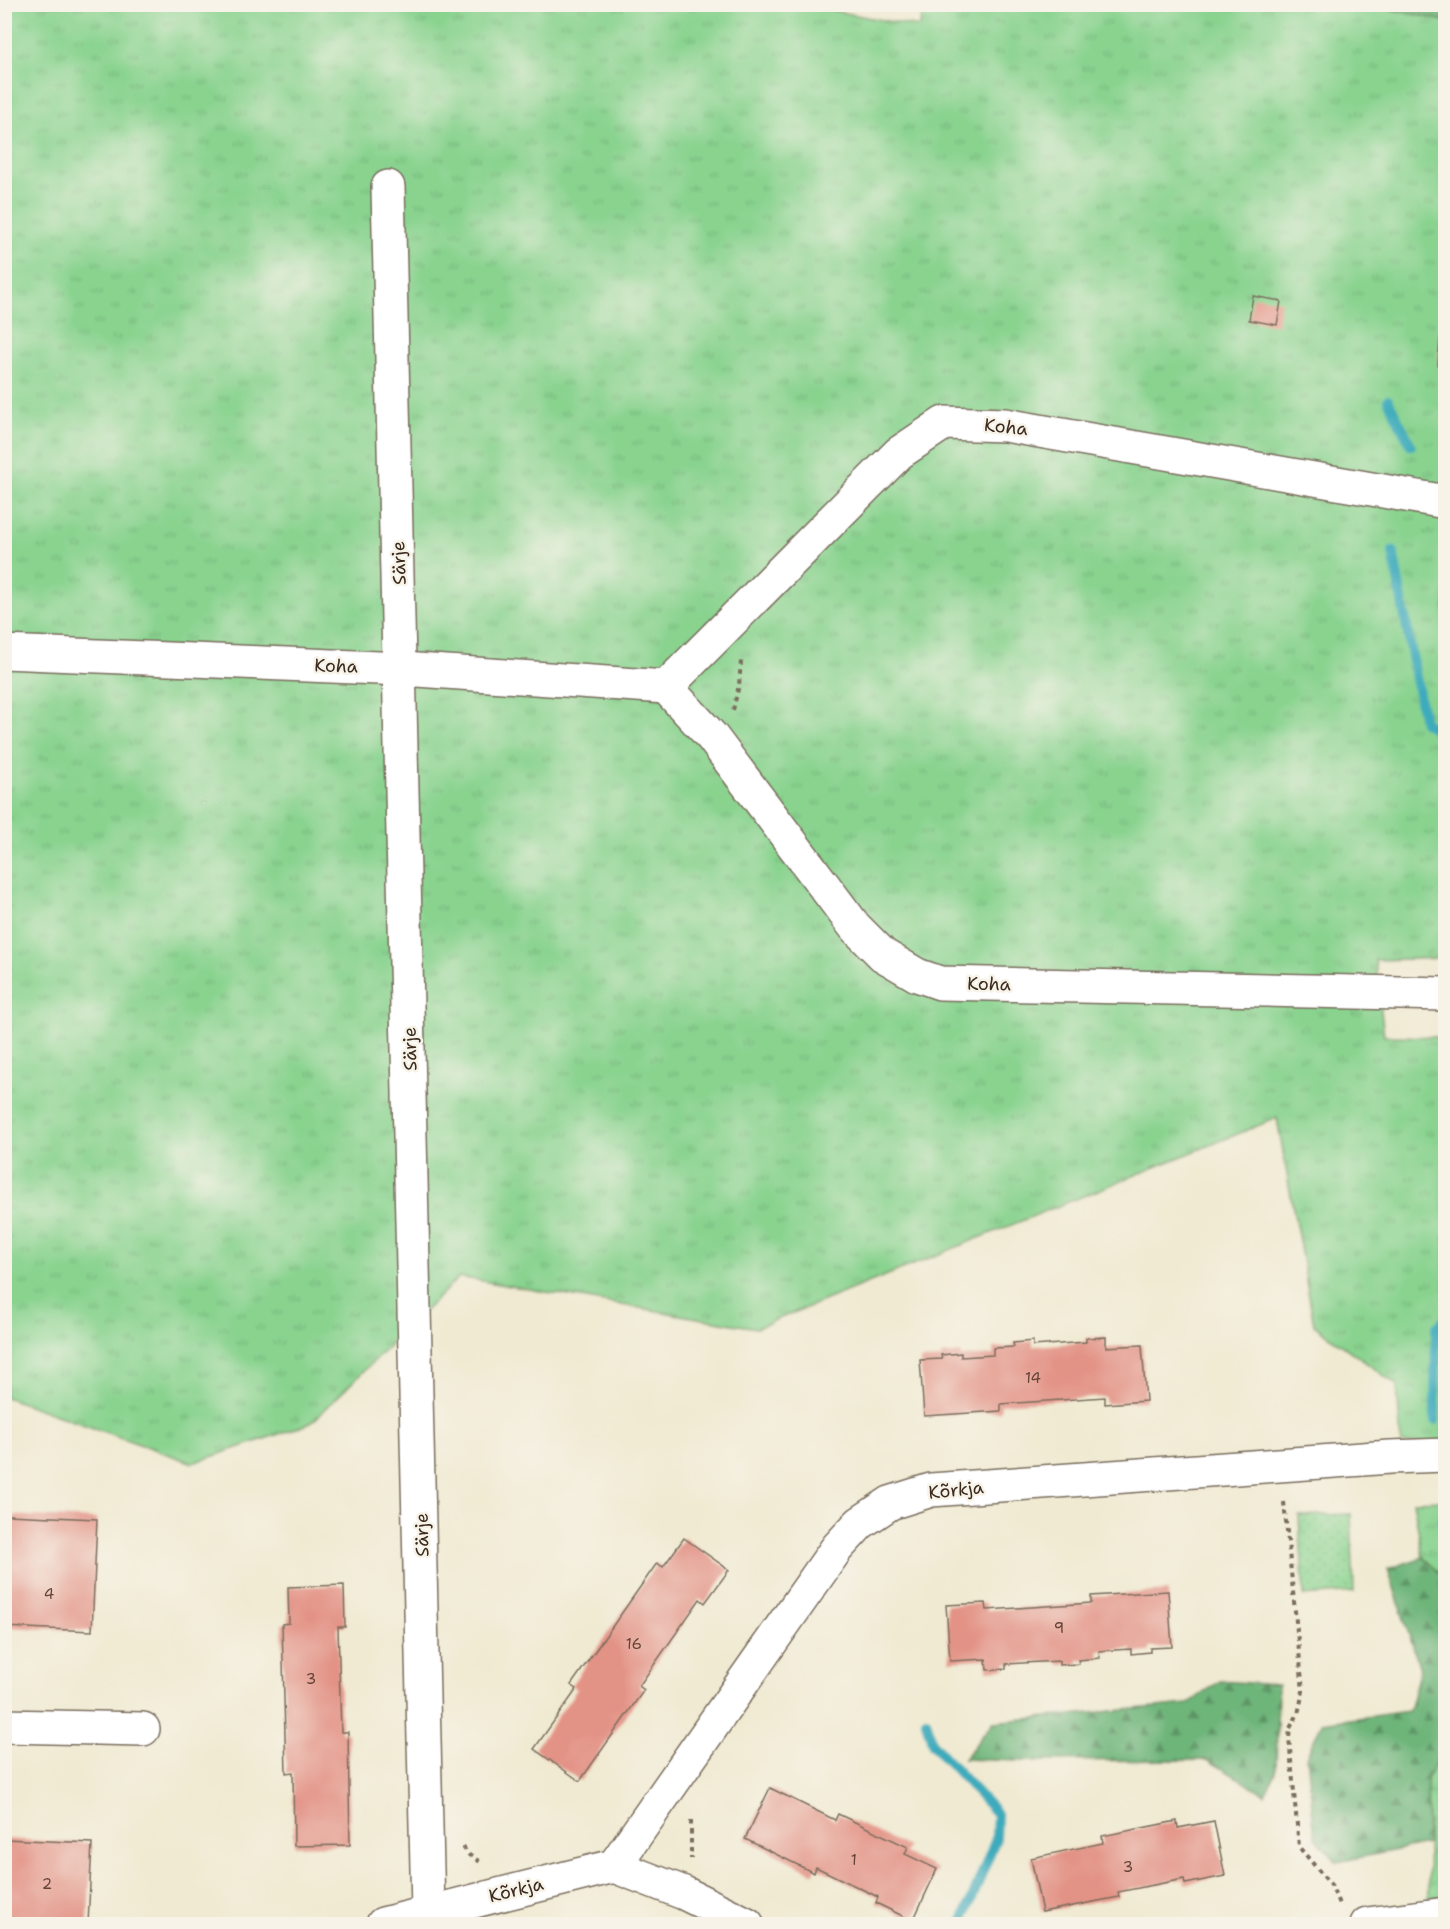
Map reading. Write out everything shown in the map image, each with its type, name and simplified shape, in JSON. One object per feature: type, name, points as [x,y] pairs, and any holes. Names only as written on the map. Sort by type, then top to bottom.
[{"type":"street","name":"Särje","points":[[388,187],[402,669],[428,1912]]},
{"type":"street","name":"Koha","points":[[666,687],[899,453],[945,423],[1005,425],[1446,502]]},
{"type":"street","name":"Koha","points":[[4,652],[402,669],[666,687],[712,737],[855,927],[884,955],[917,975],[940,983],[1446,994]]},
{"type":"street","name":"Kõrkja","points":[[383,1924],[614,1866],[837,1548],[860,1523],[890,1503],[931,1490],[1390,1457],[1446,1455]]},
{"type":"street","points":[[4,1726],[142,1729]]},
{"type":"street","points":[[614,1866],[684,1893],[747,1924]]},
{"type":"street","points":[[1353,1916],[1446,1914]]},
{"type":"path","points":[[1295,1501],[1284,1502],[1303,1691],[1298,1714],[1290,1728],[1289,1738],[1299,1847],[1353,1916]]},
{"type":"path","points":[[684,1893],[693,1872],[689,1832],[691,1814]]},
{"type":"green space","points":[[798,4],[919,27],[925,5],[1371,4],[1445,21],[1445,958],[1375,960],[1384,1036],[1445,1037],[1445,1442],[1401,1444],[1397,1385],[1314,1325],[1277,1118],[756,1328],[459,1277],[311,1423],[193,1463],[5,1397],[5,5]]},
{"type":"green space","points":[[1371,5],[1445,5],[1445,21]]},
{"type":"green space","points":[[1445,1500],[1445,1579],[1423,1557],[1413,1501]]},
{"type":"green space","points":[[1351,1514],[1354,1592],[1304,1596],[1299,1516]]},
{"type":"green space","points":[[1423,1557],[1446,1579],[1445,1746],[1427,1778],[1428,1844],[1337,1862],[1315,1837],[1307,1755],[1322,1723],[1409,1711],[1420,1669],[1388,1569]]},
{"type":"green space","points":[[1220,1681],[1278,1685],[1276,1772],[1265,1794],[1208,1760],[964,1759],[993,1722],[1188,1704]]},
{"type":"green space","points":[[1445,1746],[1445,1896],[1429,1898],[1427,1778]]},
{"type":"building","points":[[1253,296],[1281,301],[1277,325],[1249,320]]},
{"type":"building","points":[[1440,338],[1446,338],[1446,365],[1438,365]]},
{"type":"building","points":[[1106,1337],[1106,1347],[1142,1345],[1146,1401],[1105,1404],[1105,1397],[1001,1404],[1001,1411],[924,1416],[920,1360],[942,1359],[941,1355],[961,1353],[961,1357],[993,1355],[993,1348],[1014,1347],[1013,1343],[1033,1341],[1033,1346],[1086,1342],[1086,1338]]},
{"type":"building","points":[[7,1515],[97,1519],[92,1631],[4,1627]]},
{"type":"building","points":[[684,1538],[729,1570],[705,1603],[700,1599],[639,1686],[644,1690],[580,1781],[534,1749],[577,1689],[571,1685],[657,1563],[663,1567]]},
{"type":"building","points":[[344,1585],[345,1627],[338,1627],[341,1732],[348,1732],[350,1845],[294,1846],[293,1772],[286,1773],[282,1624],[289,1623],[288,1587]]},
{"type":"building","points":[[1168,1591],[1172,1647],[1150,1648],[1150,1652],[1131,1654],[1131,1649],[1099,1651],[1100,1658],[1078,1660],[1079,1664],[1059,1665],[1059,1661],[1006,1664],[1006,1669],[987,1670],[986,1659],[950,1661],[946,1605],[986,1603],[987,1610],[1091,1603],[1091,1596]]},
{"type":"building","points":[[770,1788],[835,1820],[838,1814],[908,1847],[905,1854],[937,1869],[913,1921],[876,1903],[878,1897],[816,1867],[814,1873],[745,1839]]},
{"type":"building","points":[[1177,1821],[1178,1828],[1214,1821],[1225,1876],[1185,1884],[1184,1879],[1118,1892],[1119,1897],[1042,1912],[1031,1858],[1103,1843],[1102,1836]]},
{"type":"building","points":[[4,1839],[92,1843],[88,1924],[4,1924]]},
{"type":"waterway","points":[[1388,400],[1411,445]]},
{"type":"waterway","points":[[1393,551],[1424,722],[1446,736]]},
{"type":"waterway","points":[[1435,1420],[1436,1328],[1446,1319]]},
{"type":"waterway","points":[[1442,1520],[1446,1550]]},
{"type":"waterway","points":[[926,1721],[933,1745],[997,1814],[996,1838],[962,1924]]},
{"type":"waterway","points":[[1446,1777],[1443,1782],[1446,1821]]}]
